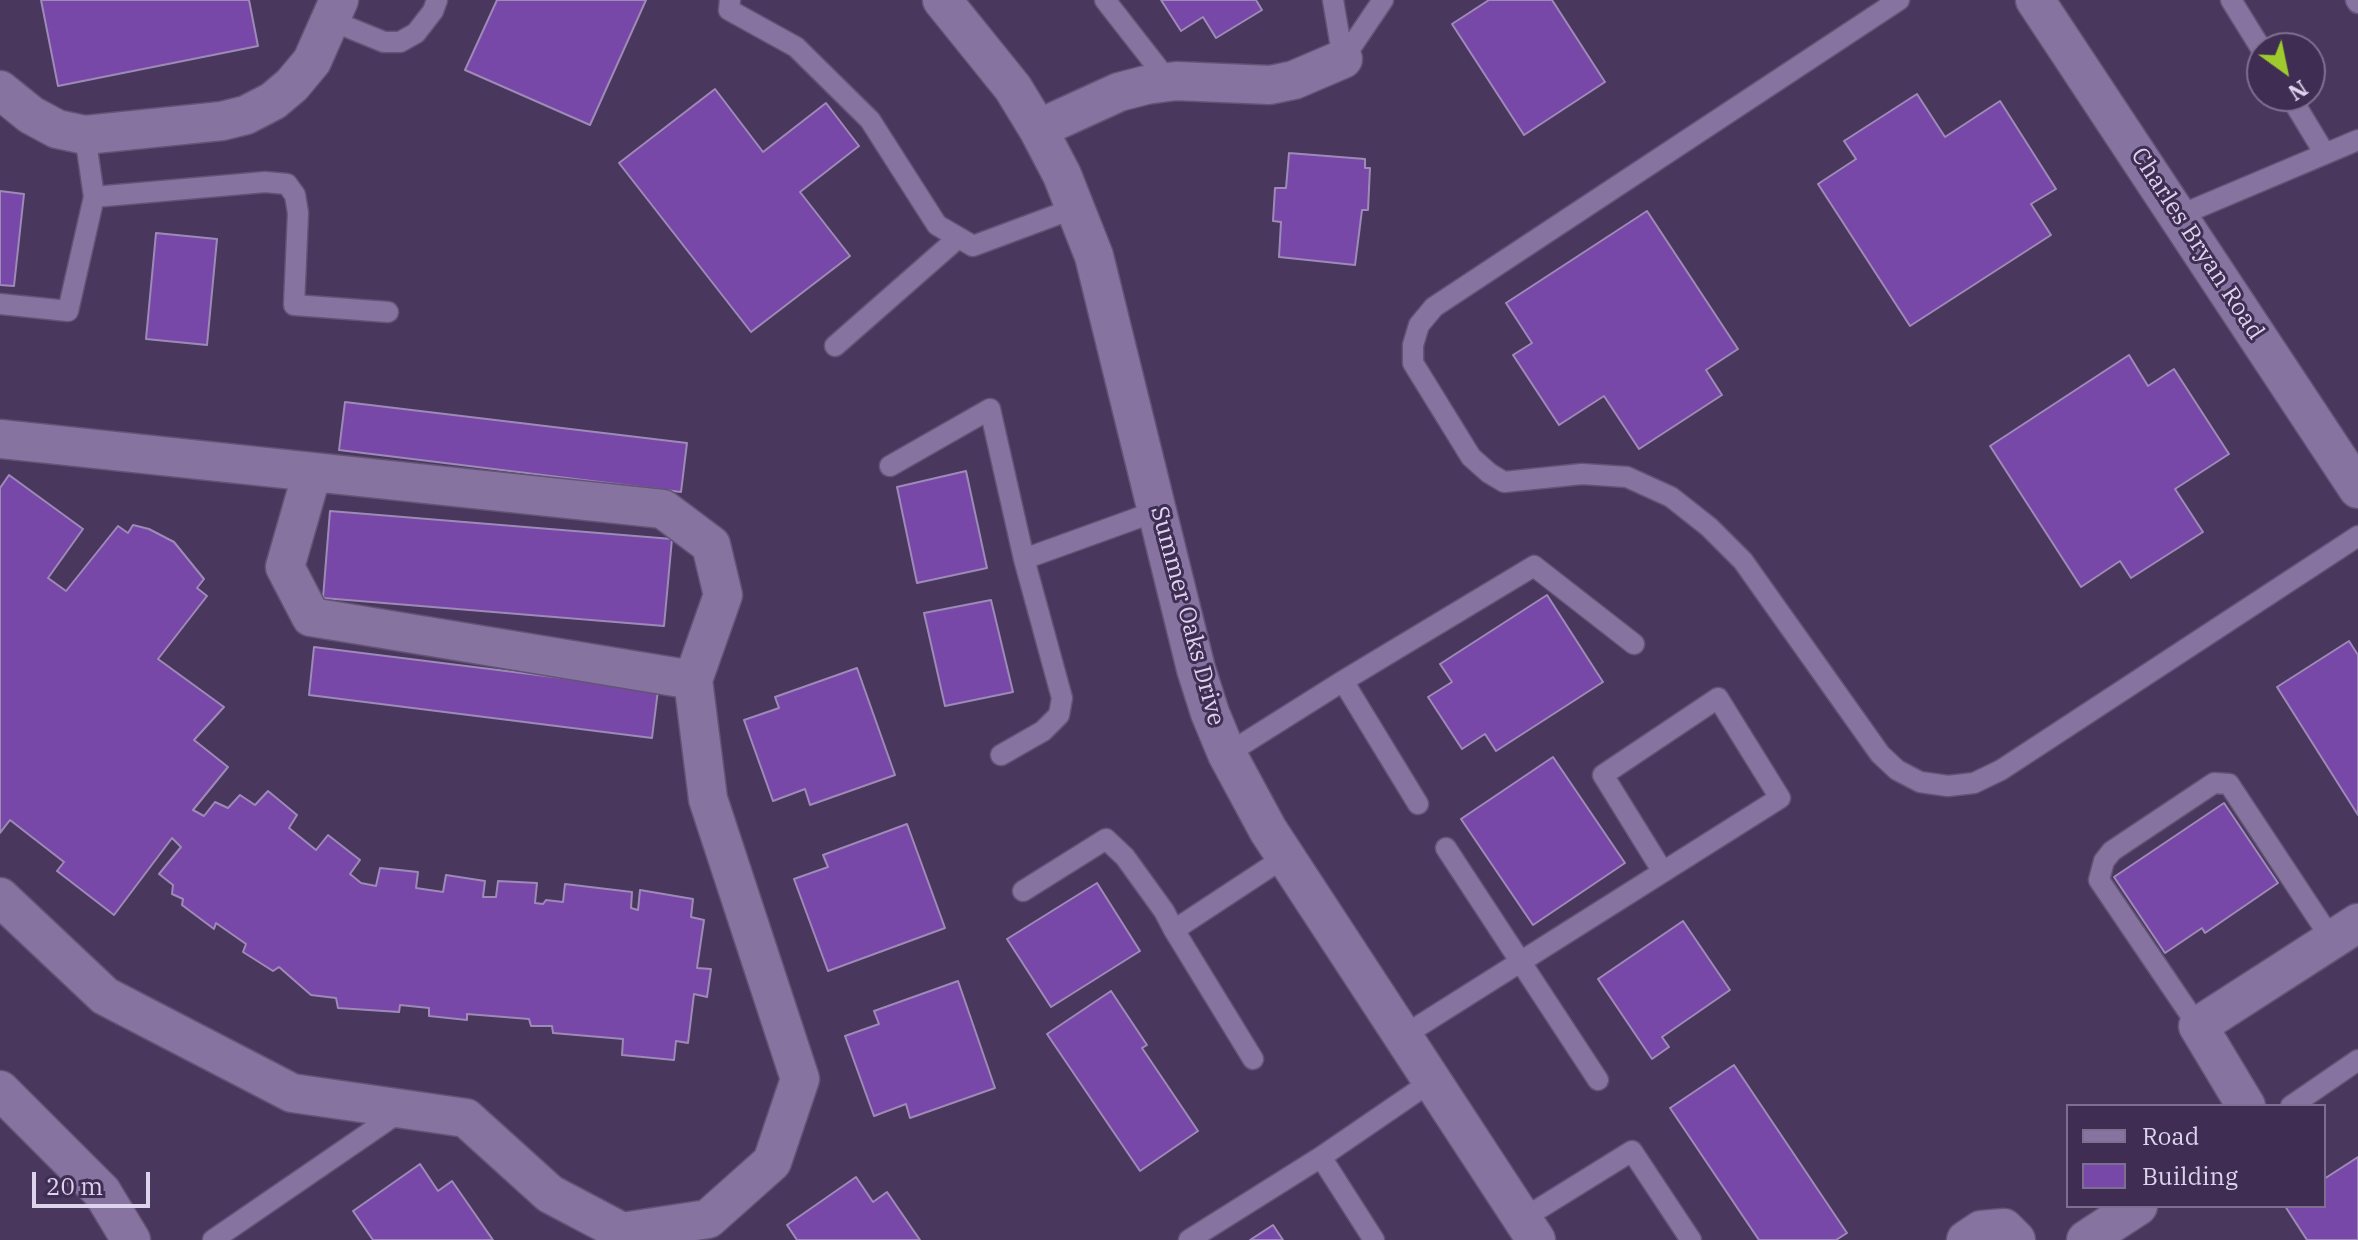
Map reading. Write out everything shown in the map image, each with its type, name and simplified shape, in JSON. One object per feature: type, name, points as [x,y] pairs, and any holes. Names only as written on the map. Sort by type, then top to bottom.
[{"type":"street","name":"Summer Oaks Drive","points":[[942,0],[1013,88],[1038,129],[1094,256],[1196,669],[1210,713],[1246,794],[1530,1229]]},
{"type":"street","name":"Charles Bryan Road","points":[[2035,0],[2358,489]]},
{"type":"street","points":[[5,104],[57,129],[85,135],[222,121],[246,115],[273,101],[292,85],[312,61],[334,10]]},
{"type":"street","points":[[1038,129],[1119,92],[1169,82],[1270,85],[1294,80],[1343,59]]},
{"type":"street","points":[[0,439],[663,509],[711,545],[723,595],[693,680],[708,799],[800,1079],[772,1162],[708,1219],[622,1232],[550,1194],[466,1118],[292,1093],[105,996],[0,897]]},
{"type":"street","points":[[312,473],[285,567],[311,617],[693,680]]},
{"type":"street","points":[[2245,1104],[2198,1026],[2345,931]]},
{"type":"street","points":[[0,1090],[102,1192],[131,1240]]},
{"type":"street","points":[[2086,1240],[2135,1208]]},
{"type":"street","points":[[1966,1240],[1981,1230],[2004,1228],[2016,1240]]},
{"type":"lane","points":[[334,10],[384,42],[400,42],[416,33],[433,11],[437,0]]},
{"type":"lane","points":[[730,0],[729,10],[796,47],[870,120],[937,225],[958,238],[973,246],[1075,208]]},
{"type":"lane","points":[[1105,0],[1169,82]]},
{"type":"lane","points":[[1333,0],[1343,59]]},
{"type":"lane","points":[[1343,59],[1383,0]]},
{"type":"lane","points":[[1899,0],[1434,307],[1419,325],[1413,345],[1413,363],[1471,457],[1504,482],[1582,474],[1627,477],[1671,497],[1709,527],[1743,561],[1880,754],[1897,770],[1920,782],[1948,786],[1974,783],[2001,770],[2358,536]]},
{"type":"lane","points":[[2231,0],[2251,32]]},
{"type":"lane","points":[[2300,112],[2325,154]]},
{"type":"lane","points":[[0,304],[68,311],[94,197],[85,135]]},
{"type":"lane","points":[[2178,216],[2358,140]]},
{"type":"lane","points":[[94,197],[265,182],[287,184],[295,195],[298,213],[294,305],[388,312]]},
{"type":"lane","points":[[835,346],[958,238]]},
{"type":"lane","points":[[890,466],[990,409],[1024,559],[1062,698],[1059,715],[1043,731],[1001,755]]},
{"type":"lane","points":[[1024,559],[1157,511]]},
{"type":"lane","points":[[1227,754],[1534,566],[1634,644]]},
{"type":"lane","points":[[1343,681],[1418,804]]},
{"type":"lane","points":[[1403,1036],[1520,961],[1663,872],[1780,798],[1718,698],[1603,775],[1663,872]]},
{"type":"lane","points":[[2198,1026],[2099,880],[2104,861],[2112,851],[2214,783],[2229,784],[2345,931]]},
{"type":"lane","points":[[1023,891],[1106,839],[1125,857],[1164,911],[1253,1059]]},
{"type":"lane","points":[[1446,848],[1598,1080]]},
{"type":"lane","points":[[1174,930],[1285,857]]},
{"type":"lane","points":[[2294,1104],[2358,1060]]},
{"type":"lane","points":[[1189,1240],[1321,1157],[1432,1081]]},
{"type":"lane","points":[[213,1240],[404,1109]]},
{"type":"lane","points":[[1530,1229],[1632,1151],[1691,1240]]},
{"type":"lane","points":[[1321,1157],[1374,1240]]},
{"type":"building","points":[[41,0],[249,0],[258,46],[58,86]]},
{"type":"building","points":[[497,0],[646,0],[590,125],[465,70]]},
{"type":"building","points":[[1161,0],[1256,0],[1262,10],[1216,38],[1203,17],[1181,31]]},
{"type":"building","points":[[1489,0],[1552,0],[1605,82],[1524,135],[1452,24]]},
{"type":"building","points":[[715,89],[763,152],[826,103],[859,146],[800,192],[850,256],[751,332],[619,163]]},
{"type":"building","points":[[1917,94],[1945,137],[2000,101],[2056,189],[2031,204],[2051,235],[1910,326],[1818,184],[1856,159],[1844,141]]},
{"type":"building","points":[[1289,153],[1365,159],[1365,168],[1370,168],[1368,210],[1362,210],[1355,265],[1279,257],[1281,222],[1273,221],[1275,188],[1286,188]]},
{"type":"building","points":[[0,191],[24,194],[14,286],[0,285]]},
{"type":"building","points":[[1647,211],[1738,349],[1706,370],[1722,395],[1639,449],[1604,396],[1559,425],[1513,355],[1532,343],[1506,303]]},
{"type":"building","points":[[156,233],[217,239],[207,345],[146,339]]},
{"type":"building","points":[[2129,355],[2148,386],[2174,369],[2229,454],[2175,489],[2203,532],[2131,578],[2120,561],[2081,587],[1990,446]]},
{"type":"building","points":[[345,402],[687,443],[681,492],[339,450]]},
{"type":"building","points":[[966,471],[987,568],[917,583],[897,487]]},
{"type":"building","points":[[9,475],[83,529],[48,578],[66,591],[118,526],[128,533],[133,525],[149,529],[174,542],[204,579],[197,588],[207,596],[158,659],[224,707],[194,740],[228,767],[193,810],[204,816],[215,802],[228,808],[240,795],[255,805],[268,791],[297,815],[289,828],[316,850],[328,835],[360,860],[350,874],[361,883],[376,886],[380,868],[418,872],[416,888],[443,892],[446,875],[485,881],[483,897],[496,897],[498,881],[537,883],[535,903],[543,904],[546,900],[563,902],[565,884],[632,892],[631,908],[638,910],[640,890],[693,899],[691,917],[704,920],[697,968],[711,969],[707,997],[694,994],[688,1043],[676,1041],[674,1060],[622,1055],[623,1039],[553,1033],[552,1026],[531,1026],[529,1019],[467,1014],[467,1020],[429,1016],[429,1008],[400,1005],[399,1012],[338,1008],[336,998],[311,995],[279,967],[273,971],[243,952],[246,944],[216,923],[214,929],[182,905],[183,899],[172,894],[173,885],[159,874],[181,847],[172,838],[114,915],[57,871],[64,862],[10,820],[0,833],[0,488]]},
{"type":"building","points":[[330,511],[672,539],[664,626],[323,598]]},
{"type":"building","points":[[1547,595],[1603,682],[1496,751],[1485,734],[1462,749],[1428,697],[1452,682],[1440,664]]},
{"type":"building","points":[[991,600],[1013,692],[945,706],[924,613]]},
{"type":"building","points":[[2349,641],[2358,655],[2358,815],[2277,687]]},
{"type":"building","points":[[314,647],[658,690],[652,738],[309,695]]},
{"type":"building","points":[[857,668],[895,775],[810,805],[805,789],[773,801],[744,720],[779,708],[775,697]]},
{"type":"building","points":[[1553,757],[1625,863],[1533,925],[1461,819]]},
{"type":"building","points":[[2224,803],[2278,883],[2205,933],[2202,928],[2165,953],[2114,877]]},
{"type":"building","points":[[907,824],[945,928],[828,971],[794,879],[828,867],[823,855]]},
{"type":"building","points":[[1097,883],[1140,951],[1051,1007],[1007,939]]},
{"type":"building","points":[[1683,921],[1730,990],[1662,1037],[1669,1047],[1652,1059],[1598,979]]},
{"type":"building","points":[[958,981],[995,1088],[910,1118],[906,1104],[874,1116],[845,1036],[879,1024],[874,1011]]},
{"type":"building","points":[[1111,991],[1147,1045],[1142,1048],[1198,1131],[1140,1171],[1047,1034]]},
{"type":"building","points":[[1734,1065],[1847,1233],[1836,1240],[1759,1240],[1670,1108]]},
{"type":"building","points":[[2358,1157],[2358,1240],[2307,1240],[2286,1208],[2326,1208],[2326,1178]]},
{"type":"building","points":[[420,1164],[438,1191],[452,1181],[493,1240],[373,1240],[353,1211]]},
{"type":"building","points":[[856,1177],[873,1202],[887,1192],[920,1240],[797,1240],[787,1225]]},
{"type":"building","points":[[1273,1225],[1283,1240],[1250,1240]]}]
